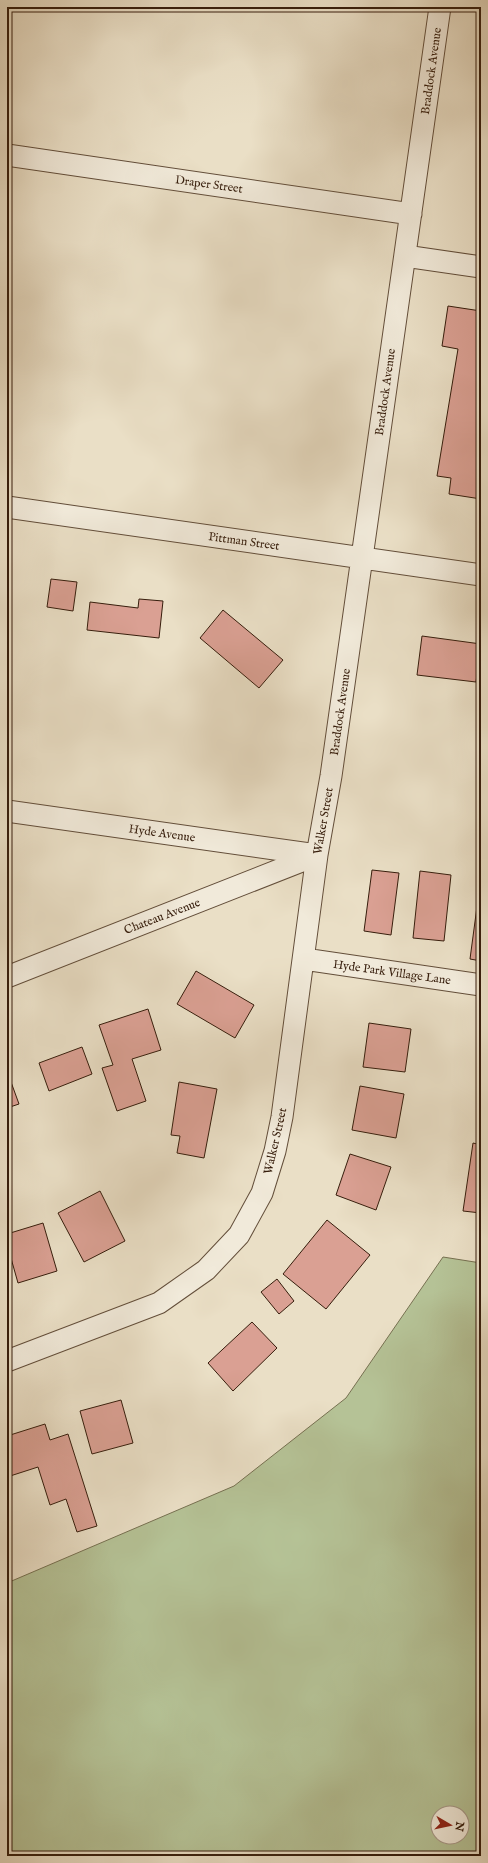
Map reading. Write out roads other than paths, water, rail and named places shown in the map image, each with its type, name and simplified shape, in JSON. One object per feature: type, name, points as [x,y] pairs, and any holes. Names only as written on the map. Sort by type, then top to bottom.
[{"type":"street","name":"Braddock Avenue","points":[[331,776],[440,7]]},
{"type":"street","name":"Draper Street","points":[[7,155],[411,214]]},
{"type":"street","points":[[405,256],[481,267]]},
{"type":"street","name":"Pittman Street","points":[[7,507],[481,574]]},
{"type":"street","name":"Walker Street","points":[[7,1361],[159,1303],[206,1270],[239,1235],[262,1193],[282,1117],[318,855],[331,776]]},
{"type":"street","name":"Hyde Avenue","points":[[7,811],[318,855]]},
{"type":"street","name":"Chateau Avenue","points":[[7,977],[318,855]]},
{"type":"street","name":"Hyde Park Village Lane","points":[[304,959],[481,985]]}]
